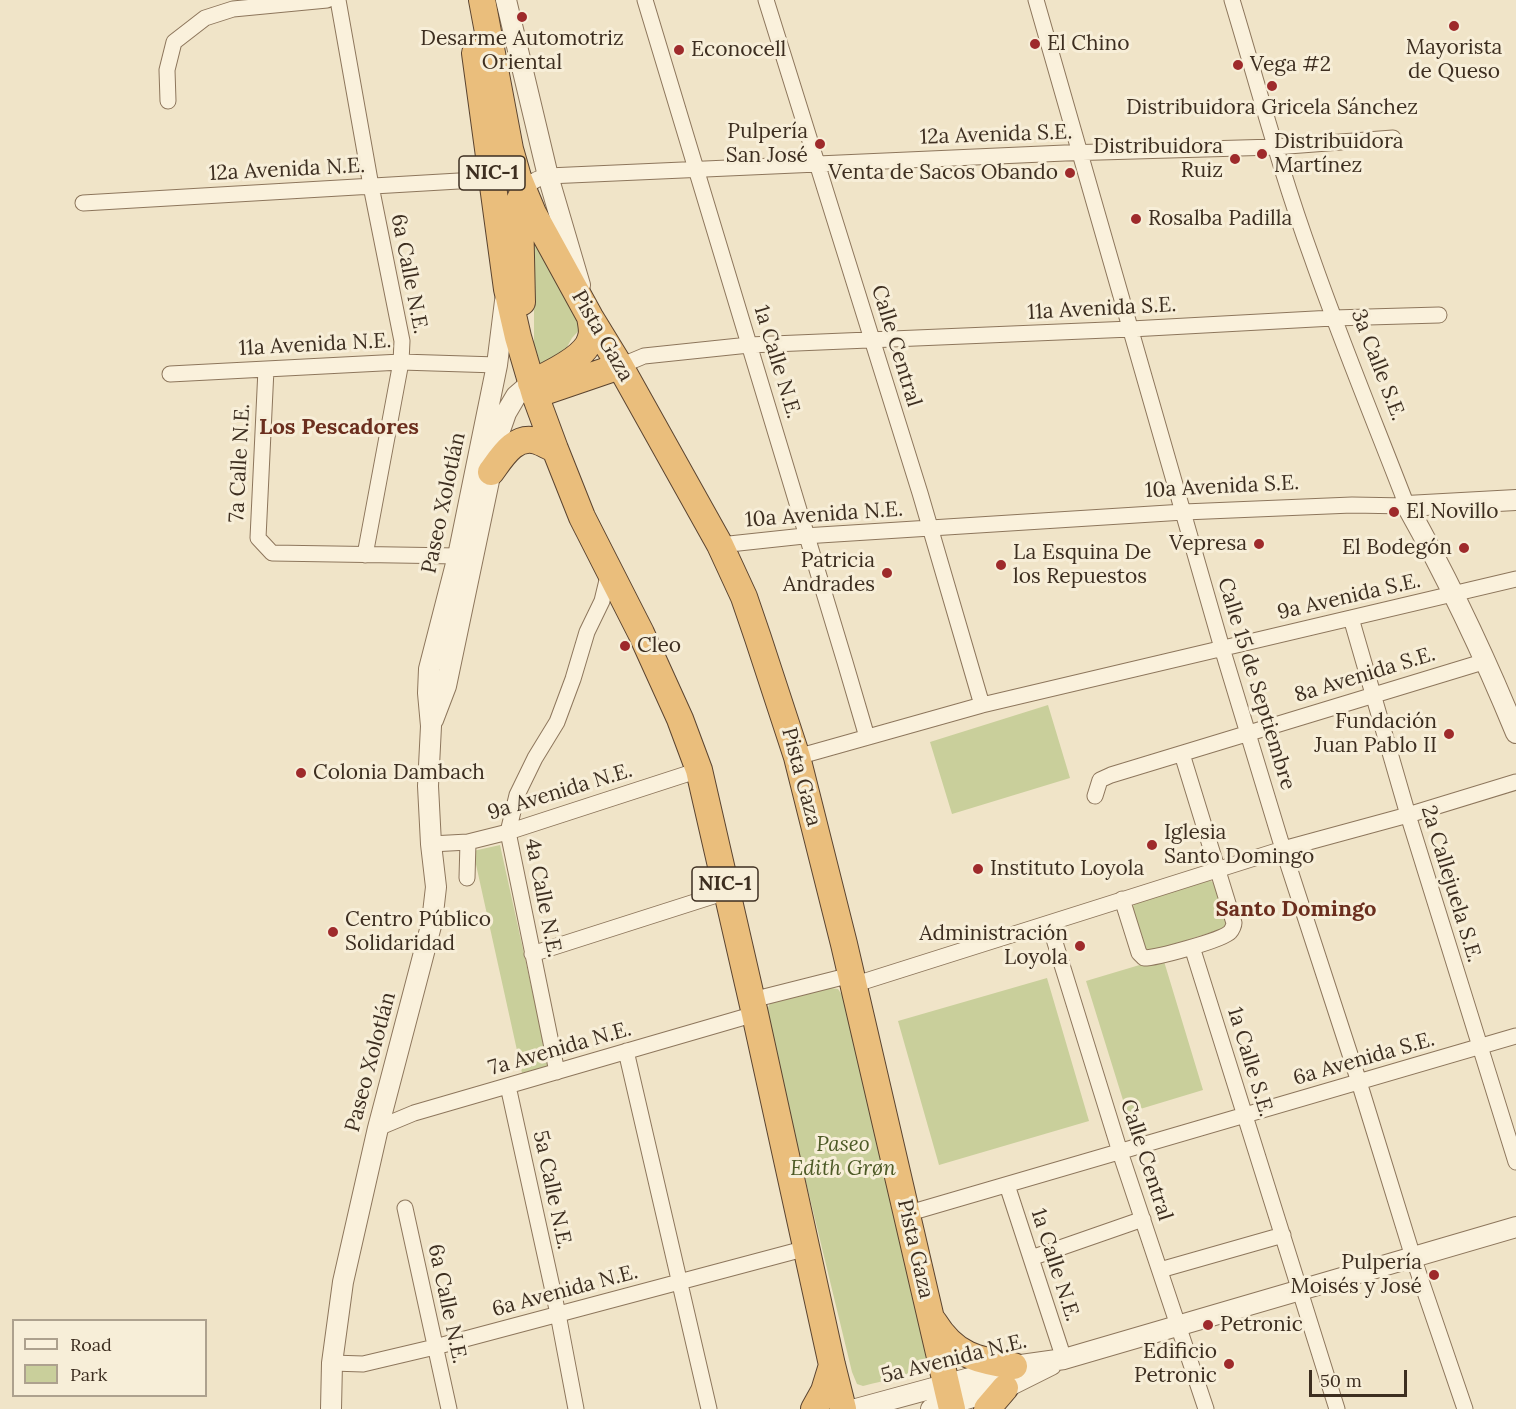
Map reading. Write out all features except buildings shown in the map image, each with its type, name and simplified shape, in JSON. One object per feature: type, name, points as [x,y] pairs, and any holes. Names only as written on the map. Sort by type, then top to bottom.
[{"type":"highway","name":"NIC-1","points":[[465,0],[476,57],[507,289],[524,359],[555,449],[582,517],[641,633],[680,719],[699,770],[843,1409]]},
{"type":"highway","name":"NIC-1","points":[[482,0],[510,149],[524,192]]},
{"type":"highway","name":"Pista Gaza","points":[[524,192],[533,213],[590,317],[720,545],[744,597],[797,757],[852,980],[929,1311],[945,1401]]},
{"type":"highway","points":[[524,192],[520,199],[524,359]]},
{"type":"highway","points":[[533,389],[576,358],[588,344],[592,334],[590,317]]},
{"type":"highway","points":[[533,389],[620,366]]},
{"type":"highway","points":[[491,471],[505,452],[523,440],[535,440],[555,449]]},
{"type":"highway","points":[[929,1311],[945,1338],[962,1352],[1010,1377],[987,1409]]},
{"type":"highway","points":[[814,1409],[824,1391],[832,1365]]},
{"type":"street","points":[[168,101],[167,70],[174,42],[205,18],[233,9],[327,0]]},
{"type":"street","name":"6a Calle N.E.","points":[[338,0],[371,186],[402,341],[401,362],[364,555]]},
{"type":"street","points":[[506,0],[548,176],[590,317]]},
{"type":"street","name":"1a Calle N.E.","points":[[645,0],[867,737]]},
{"type":"street","name":"Calle Central","points":[[766,0],[931,528],[982,705]]},
{"type":"street","name":"Calle 15 de Septiembre","points":[[1036,0],[1221,648],[1413,1257],[1464,1409]]},
{"type":"street","name":"3a Calle S.E.","points":[[1232,0],[1275,147],[1334,318],[1407,506],[1486,661],[1516,733]]},
{"type":"street","name":"12a Avenida S.E.","points":[[818,164],[1275,147],[1393,138]]},
{"type":"street","points":[[524,192],[534,180],[548,176],[818,164]]},
{"type":"street","name":"12a Avenida N.E.","points":[[83,203],[493,179]]},
{"type":"street","name":"Paseo Xolotlán","points":[[331,1409],[332,1363],[343,1282],[378,1128],[432,922],[436,886],[428,786],[431,726],[428,693],[429,669],[458,556],[497,365],[507,289]]},
{"type":"street","points":[[1334,318],[1439,315]]},
{"type":"street","name":"11a Avenida S.E.","points":[[873,339],[1334,318]]},
{"type":"street","points":[[620,366],[644,356],[749,345],[873,339]]},
{"type":"street","name":"11a Avenida N.E.","points":[[170,374],[401,362],[497,365]]},
{"type":"street","name":"7a Calle N.E.","points":[[266,369],[258,538],[272,553],[364,555]]},
{"type":"street","name":"Paseo Xolotlán","points":[[431,726],[446,686],[499,433],[516,396],[533,389]]},
{"type":"street","name":"10a Avenida S.E.","points":[[931,528],[1184,512],[1352,505],[1407,506],[1516,500]]},
{"type":"street","name":"10a Avenida N.E.","points":[[720,545],[808,536],[931,528]]},
{"type":"street","points":[[364,555],[458,556]]},
{"type":"street","name":"4a Calle N.E.","points":[[556,1072],[508,832],[517,795],[535,758],[557,722],[587,632],[602,601],[609,572]]},
{"type":"street","name":"9a Avenida S.E.","points":[[982,705],[1516,579]]},
{"type":"street","name":"2a Callejuela S.E.","points":[[1351,618],[1408,815],[1516,1162]]},
{"type":"street","name":"8a Avenida S.E.","points":[[1095,796],[1100,780],[1111,775],[1486,661]]},
{"type":"street","points":[[797,757],[982,705]]},
{"type":"street","points":[[1122,899],[1139,953],[1144,958],[1192,947],[1224,936],[1231,931],[1234,923],[1182,754]]},
{"type":"street","name":"9a Avenida N.E.","points":[[431,844],[468,842],[508,832],[699,770]]},
{"type":"street","points":[[1049,923],[1283,849],[1408,815],[1516,782]]},
{"type":"street","points":[[467,878],[468,842]]},
{"type":"street","points":[[532,954],[726,892]]},
{"type":"street","name":"Calle Central","points":[[1049,923],[1120,1152],[1206,1409]]},
{"type":"street","name":"7a Avenida N.E.","points":[[378,1128],[414,1113],[626,1051],[753,1007],[1049,923]]},
{"type":"street","name":"1a Calle S.E.","points":[[1192,947],[1337,1409]]},
{"type":"street","name":"6a Avenida S.E.","points":[[1120,1152],[1516,1036]]},
{"type":"street","points":[[626,1051],[709,1409]]},
{"type":"street","name":"5a Calle N.E.","points":[[508,1086],[558,1314],[576,1409]]},
{"type":"street","points":[[906,1214],[1120,1152]]},
{"type":"street","name":"1a Calle N.E.","points":[[1007,1185],[1064,1359]]},
{"type":"street","name":"6a Calle N.E.","points":[[405,1208],[449,1409]]},
{"type":"street","points":[[1031,1258],[1143,1219]]},
{"type":"street","name":"5a Avenida N.E.","points":[[856,1409],[945,1401],[1010,1377],[1020,1382],[1064,1359],[1516,1227]]},
{"type":"street","points":[[1160,1270],[1282,1235]]},
{"type":"street","name":"6a Avenida N.E.","points":[[332,1363],[363,1364],[435,1347],[807,1248]]},
{"type":"green space","points":[[530,221],[582,327],[572,338],[562,356],[538,371],[534,364]]},
{"type":"green space","points":[[1048,705],[1070,778],[952,814],[930,742]]},
{"type":"green space","points":[[500,845],[549,1067],[522,1073],[473,851]]},
{"type":"green space","points":[[1203,880],[1217,885],[1228,923],[1225,928],[1146,951],[1132,911],[1134,903]]},
{"type":"green space","points":[[1163,958],[1203,1090],[1127,1113],[1086,981]]},
{"type":"green space","points":[[1047,978],[1089,1121],[939,1165],[898,1021]]},
{"type":"green space","name":"Paseo Edith Grøn","points":[[831,988],[838,989],[846,1001],[929,1362],[908,1374],[863,1386],[857,1384],[852,1372],[775,1054],[767,1010],[770,1003]]},
{"type":"place","name":"Desarme Automotriz Oriental","points":[[522,17]]},
{"type":"place","name":"Mayorista de Queso","points":[[1454,26]]},
{"type":"place","name":"El Chino","points":[[1035,44]]},
{"type":"place","name":"Econocell","points":[[679,50]]},
{"type":"place","name":"Vega #2","points":[[1238,65]]},
{"type":"place","name":"Distribuidora Gricela Sánchez","points":[[1272,86]]},
{"type":"place","name":"Pulpería San José","points":[[820,144]]},
{"type":"place","name":"Distribuidora Martínez","points":[[1262,154]]},
{"type":"place","name":"Distribuidora Ruiz","points":[[1235,159]]},
{"type":"place","name":"Venta de Sacos Obando","points":[[1070,173]]},
{"type":"place","name":"Rosalba Padilla","points":[[1136,219]]},
{"type":"place","name":"El Novillo","points":[[1394,512]]},
{"type":"place","name":"Vepresa","points":[[1259,544]]},
{"type":"place","name":"El Bodegón","points":[[1464,548]]},
{"type":"place","name":"La Esquina De los Repuestos","points":[[1001,565]]},
{"type":"place","name":"Patricia Andrades","points":[[887,573]]},
{"type":"place","name":"Cleo","points":[[625,646]]},
{"type":"place","name":"Fundación Juan Pablo II","points":[[1449,734]]},
{"type":"place","name":"Colonia Dambach","points":[[301,773]]},
{"type":"place","name":"Iglesia Santo Domingo","points":[[1152,845]]},
{"type":"place","name":"Instituto Loyola","points":[[978,869]]},
{"type":"place","name":"Centro Público Solidaridad","points":[[333,932]]},
{"type":"place","name":"Administración Loyola","points":[[1080,946]]},
{"type":"place","name":"Pulpería Moisés y José","points":[[1434,1275]]},
{"type":"place","name":"Petronic","points":[[1208,1325]]},
{"type":"place","name":"Edificio Petronic","points":[[1229,1364]]},
{"type":"district","name":"Los Pescadores","points":[[339,428]]},
{"type":"district","name":"Santo Domingo","points":[[1296,910]]}]
